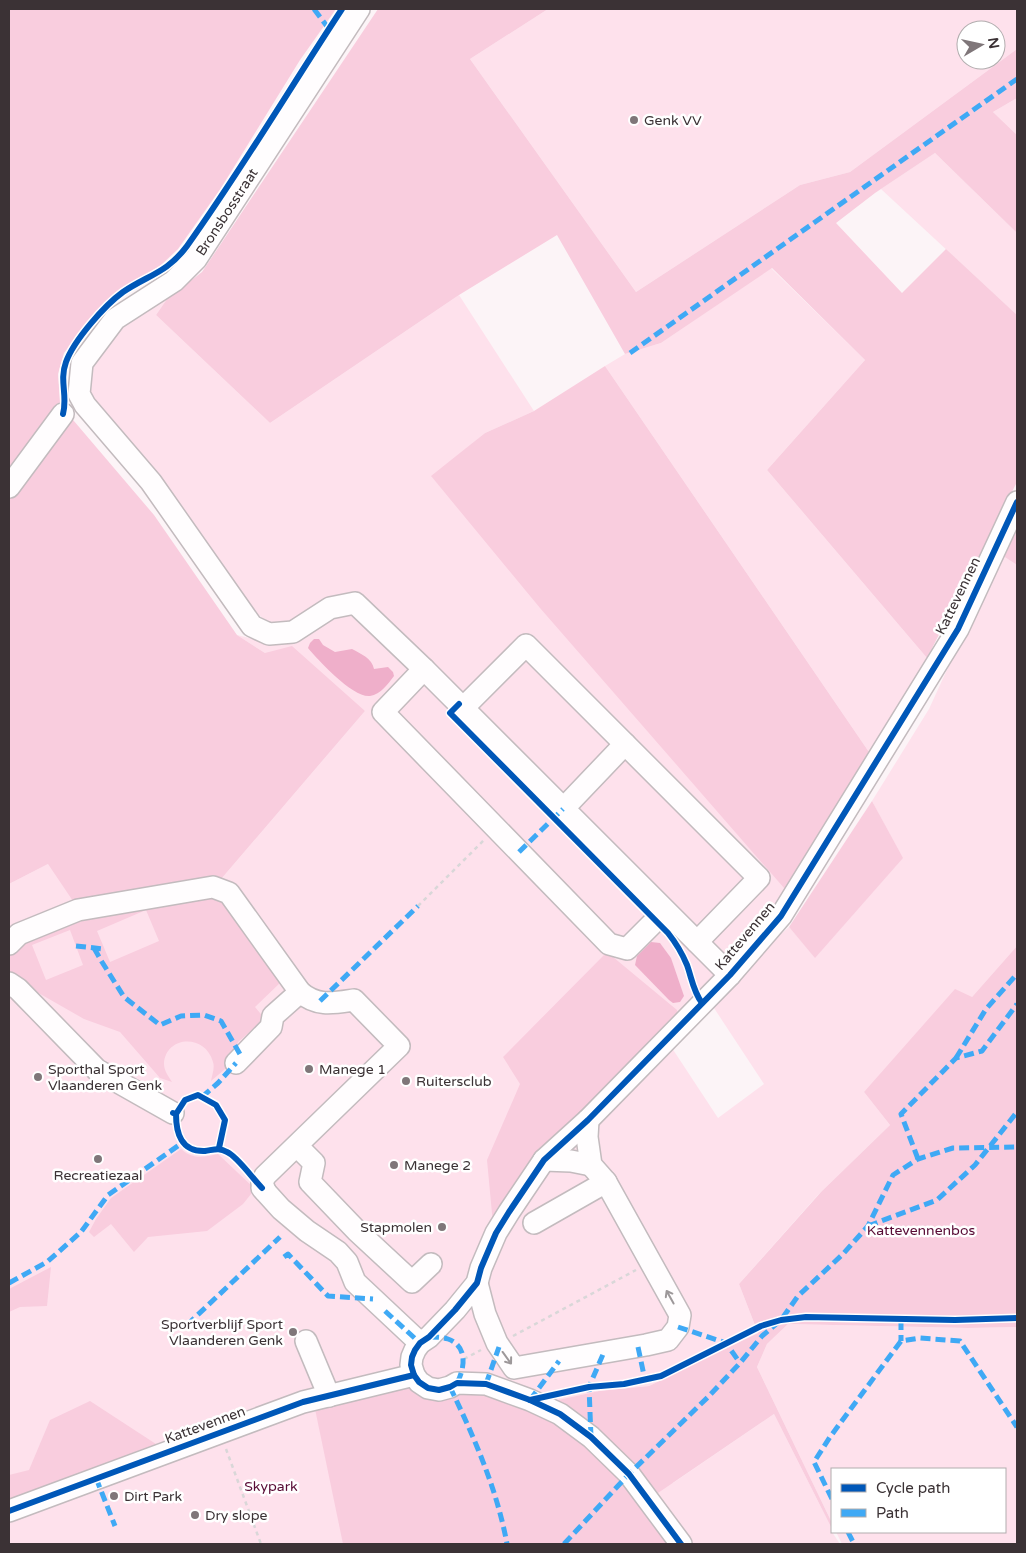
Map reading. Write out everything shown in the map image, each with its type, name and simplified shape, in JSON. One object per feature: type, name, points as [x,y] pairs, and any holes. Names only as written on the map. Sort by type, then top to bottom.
[{"type":"street","name":"Bronsbosstraat","points":[[359,9],[196,259],[174,281],[115,319],[82,363],[79,394],[85,405],[151,482],[252,626],[268,634],[293,632],[330,608],[355,603],[424,669]]},
{"type":"street","points":[[9,487],[63,414]]},
{"type":"street","name":"Kattevennen","points":[[424,1340],[455,1310],[477,1283],[481,1268],[496,1233],[544,1160],[588,1120],[730,975],[781,916],[958,629],[1017,502]]},
{"type":"street","points":[[463,708],[526,645],[760,878],[697,942]]},
{"type":"street","points":[[665,911],[627,949],[609,944],[383,712],[424,669],[730,975]]},
{"type":"street","points":[[563,809],[625,744]]},
{"type":"street","points":[[9,944],[19,934],[78,910],[214,887],[229,893],[300,992],[308,998],[330,1004],[354,1000],[399,1046],[265,1176],[262,1183],[263,1189],[281,1209],[307,1231],[338,1252],[347,1262],[355,1282],[385,1311],[424,1340],[415,1350],[412,1357],[411,1366],[419,1382],[428,1388],[439,1390],[457,1383],[486,1384],[530,1400],[560,1414],[591,1437],[629,1474],[681,1544]]},
{"type":"street","points":[[9,983],[18,988],[97,1070],[172,1113]]},
{"type":"street","points":[[236,1062],[271,1027],[273,1016],[300,992]]},
{"type":"street","points":[[477,1283],[485,1314],[497,1343],[514,1368],[668,1340],[678,1327],[680,1315],[606,1182],[591,1165],[587,1138],[588,1120]]},
{"type":"street","points":[[297,1146],[314,1163],[310,1182],[357,1231],[412,1282],[431,1264]]},
{"type":"street","points":[[544,1160],[571,1161],[591,1165]]},
{"type":"street","points":[[534,1224],[606,1182]]},
{"type":"street","points":[[338,1252],[357,1231]]},
{"type":"street","points":[[306,1341],[329,1396]]},
{"type":"street","name":"Kattevennen","points":[[9,1510],[303,1402],[414,1375]]},
{"type":"path","points":[[418,906],[496,828]]},
{"type":"path","points":[[464,1359],[506,1340],[651,1262]]},
{"type":"path","points":[[219,1433],[261,1544]]},
{"type":"green space","points":[[9,9],[336,9],[300,60],[221,188],[178,249],[160,266],[113,295],[103,304],[64,353],[58,374],[60,402],[57,415],[9,481]]},
{"type":"green space","points":[[378,9],[548,9],[470,59],[636,292],[800,185],[850,172],[988,70],[1006,70],[1006,57],[1017,49],[1017,98],[993,112],[1017,135],[1017,233],[935,153],[875,193],[836,223],[902,293],[946,249],[1017,315],[1017,482],[927,658],[767,470],[865,360],[772,268],[661,343],[625,354],[557,235],[459,295],[270,423],[156,315],[167,299],[202,272]]},
{"type":"green space","points":[[548,9],[1017,9],[1017,49],[1006,57],[1006,20],[956,20],[956,70],[988,70],[850,172],[800,185],[636,292],[470,59]]},
{"type":"green space","points":[[1017,98],[1017,135],[993,112]]},
{"type":"green space","points":[[935,153],[1017,233],[1017,315],[881,189]]},
{"type":"green space","points":[[771,268],[865,360],[767,470],[927,658],[871,755],[605,366],[625,354],[661,343]]},
{"type":"green space","name":"Skypark","points":[[459,295],[534,411],[485,433],[432,477],[790,895],[670,1045],[718,1118],[764,1084],[712,1005],[765,948],[789,927],[815,957],[902,858],[872,801],[929,709],[1000,554],[1017,565],[1017,946],[972,997],[864,1092],[890,1125],[817,1196],[739,1284],[758,1333],[649,1386],[599,1391],[550,1402],[673,1483],[774,1414],[831,1527],[831,1533],[840,1544],[9,1544],[9,884],[48,864],[222,878],[365,711],[237,635],[263,641],[290,641],[289,622],[274,623],[260,616],[252,609],[90,399],[87,372],[131,314],[149,303],[167,299],[156,315],[270,423]]},
{"type":"green space","points":[[605,366],[871,755],[790,895],[540,608],[431,476],[485,433],[534,411]]},
{"type":"green space","points":[[68,414],[154,515],[237,635],[265,653],[292,646],[365,711],[222,878],[75,904],[48,864],[9,884],[9,495]]},
{"type":"green space","points":[[1017,520],[1017,565],[1000,554]]},
{"type":"green space","points":[[872,801],[903,858],[815,958],[789,927]]},
{"type":"green space","points":[[220,895],[282,981],[255,1007],[265,1019],[238,1042],[233,1060],[224,1070],[211,1081],[214,1064],[209,1053],[202,1046],[194,1043],[178,1043],[166,1055],[164,1064],[172,1082],[160,1078],[120,1032],[84,1019],[35,991],[29,992],[9,978],[9,954],[14,947],[82,916]],"holes":[[[146,910],[159,941],[110,962],[97,931]],[[70,930],[83,965],[46,980],[32,945]]]},
{"type":"green space","name":"Kattevennenbos","points":[[1017,946],[1017,1327],[968,1328],[788,1324],[767,1344],[757,1367],[831,1521],[831,1527],[774,1414],[658,1493],[598,1431],[549,1402],[599,1391],[649,1386],[758,1333],[739,1284],[821,1192],[890,1125],[864,1092],[955,989],[972,997]]},
{"type":"green space","points":[[607,952],[677,1010],[678,1017],[493,1224],[487,1160],[520,1084],[503,1057]]},
{"type":"green space","points":[[181,1149],[194,1156],[203,1157],[218,1154],[255,1189],[243,1204],[207,1231],[148,1237],[134,1252],[111,1224],[94,1237],[89,1232],[111,1198]]},
{"type":"green space","points":[[51,1267],[47,1306],[20,1307],[9,1312],[9,1289]]},
{"type":"green space","points":[[788,1324],[968,1328],[1017,1327],[1017,1544],[842,1544],[836,1533],[1006,1533],[1006,1468],[831,1468],[831,1521],[757,1367],[767,1344]]},
{"type":"green space","points":[[409,1387],[465,1389],[488,1392],[563,1426],[605,1459],[670,1544],[343,1544],[315,1409]]},
{"type":"green space","points":[[90,1401],[159,1446],[9,1504],[9,1475],[29,1470],[50,1420]]},
{"type":"shaded area","points":[[314,639],[319,639],[323,645],[335,652],[352,649],[369,659],[374,669],[388,667],[394,676],[378,693],[370,696],[363,695],[337,678],[313,654],[308,648]]},
{"type":"shaded area","points":[[651,942],[660,943],[671,958],[684,996],[680,1002],[673,1003],[669,1000],[635,965],[637,956]]},
{"type":"marked path","points":[[314,9],[329,29]]},
{"type":"marked path","points":[[630,353],[1017,79]]},
{"type":"marked path","points":[[519,852],[563,809]]},
{"type":"marked path","points":[[320,1001],[418,906]]},
{"type":"marked path","points":[[76,946],[104,949]]},
{"type":"marked path","points":[[94,948],[124,997],[160,1025],[181,1016],[204,1015],[221,1021],[241,1056]]},
{"type":"marked path","points":[[956,1058],[986,1009],[1017,974]]},
{"type":"marked path","points":[[918,1159],[901,1114],[956,1058],[982,1051],[1017,1004]]},
{"type":"marked path","points":[[202,1097],[236,1063]]},
{"type":"marked path","points":[[868,1226],[937,1200],[975,1165],[1017,1112]]},
{"type":"marked path","points":[[9,1283],[47,1262],[81,1232],[108,1195],[182,1143]]},
{"type":"marked path","points":[[564,1544],[629,1474],[708,1397],[762,1336],[781,1320],[798,1296],[843,1254],[868,1226],[893,1175],[918,1159],[953,1148],[1017,1147]]},
{"type":"marked path","points":[[187,1325],[280,1237]]},
{"type":"marked path","points":[[284,1257],[288,1254],[328,1296],[373,1299]]},
{"type":"marked path","points":[[385,1311],[420,1343]]},
{"type":"marked path","points":[[901,1320],[901,1341]]},
{"type":"marked path","points":[[678,1327],[726,1343],[740,1363]]},
{"type":"marked path","points":[[429,1337],[448,1339],[459,1347],[462,1352],[463,1364],[457,1383]]},
{"type":"marked path","points":[[831,1497],[814,1462],[830,1437],[901,1341],[920,1338],[960,1341],[1017,1427]]},
{"type":"marked path","points":[[486,1384],[499,1347]]},
{"type":"marked path","points":[[638,1347],[645,1380]]},
{"type":"marked path","points":[[591,1437],[589,1387],[604,1352]]},
{"type":"marked path","points":[[530,1400],[559,1361]]},
{"type":"marked path","points":[[450,1387],[468,1425],[491,1483],[507,1544]]},
{"type":"marked path","points":[[96,1478],[115,1526]]},
{"type":"marked path","points":[[848,1533],[854,1544]]},
{"type":"cycle path","points":[[63,414],[65,401],[64,369],[70,353],[76,344],[99,314],[123,292],[165,268],[180,255],[247,158],[342,9]]},
{"type":"cycle path","points":[[681,1544],[629,1474],[591,1437],[560,1414],[530,1400],[486,1384],[457,1383],[439,1390],[428,1388],[419,1382],[414,1375],[411,1365],[412,1357],[420,1343],[429,1337],[455,1310],[477,1283],[481,1268],[496,1233],[544,1160],[588,1120],[730,975],[781,916],[958,629],[1017,502]]},
{"type":"cycle path","points":[[459,704],[450,713],[668,933],[683,956],[702,1003]]},
{"type":"cycle path","points":[[176,1114],[185,1100],[198,1095],[216,1105],[225,1120],[219,1148]]},
{"type":"cycle path","points":[[173,1113],[176,1114],[177,1128],[185,1145],[197,1150],[224,1150],[231,1154],[262,1188]]},
{"type":"cycle path","points":[[530,1400],[589,1387],[624,1384],[661,1376],[761,1326],[781,1320],[806,1317],[955,1320],[1017,1318]]},
{"type":"cycle path","points":[[9,1511],[303,1402],[414,1375]]},
{"type":"place","name":"Genk VV","points":[[634,120]]},
{"type":"place","name":"Manege 1","points":[[309,1069]]},
{"type":"place","name":"Sporthal Sport Vlaanderen Genk","points":[[38,1077]]},
{"type":"place","name":"Ruitersclub","points":[[406,1081]]},
{"type":"place","name":"Recreatiezaal","points":[[98,1159]]},
{"type":"place","name":"Manege 2","points":[[394,1165]]},
{"type":"place","name":"Stapmolen","points":[[442,1227]]},
{"type":"place","name":"Sportverblijf Sport Vlaanderen Genk","points":[[293,1332]]},
{"type":"place","name":"Dirt Park","points":[[114,1496]]},
{"type":"place","name":"Dry slope","points":[[195,1515]]}]
